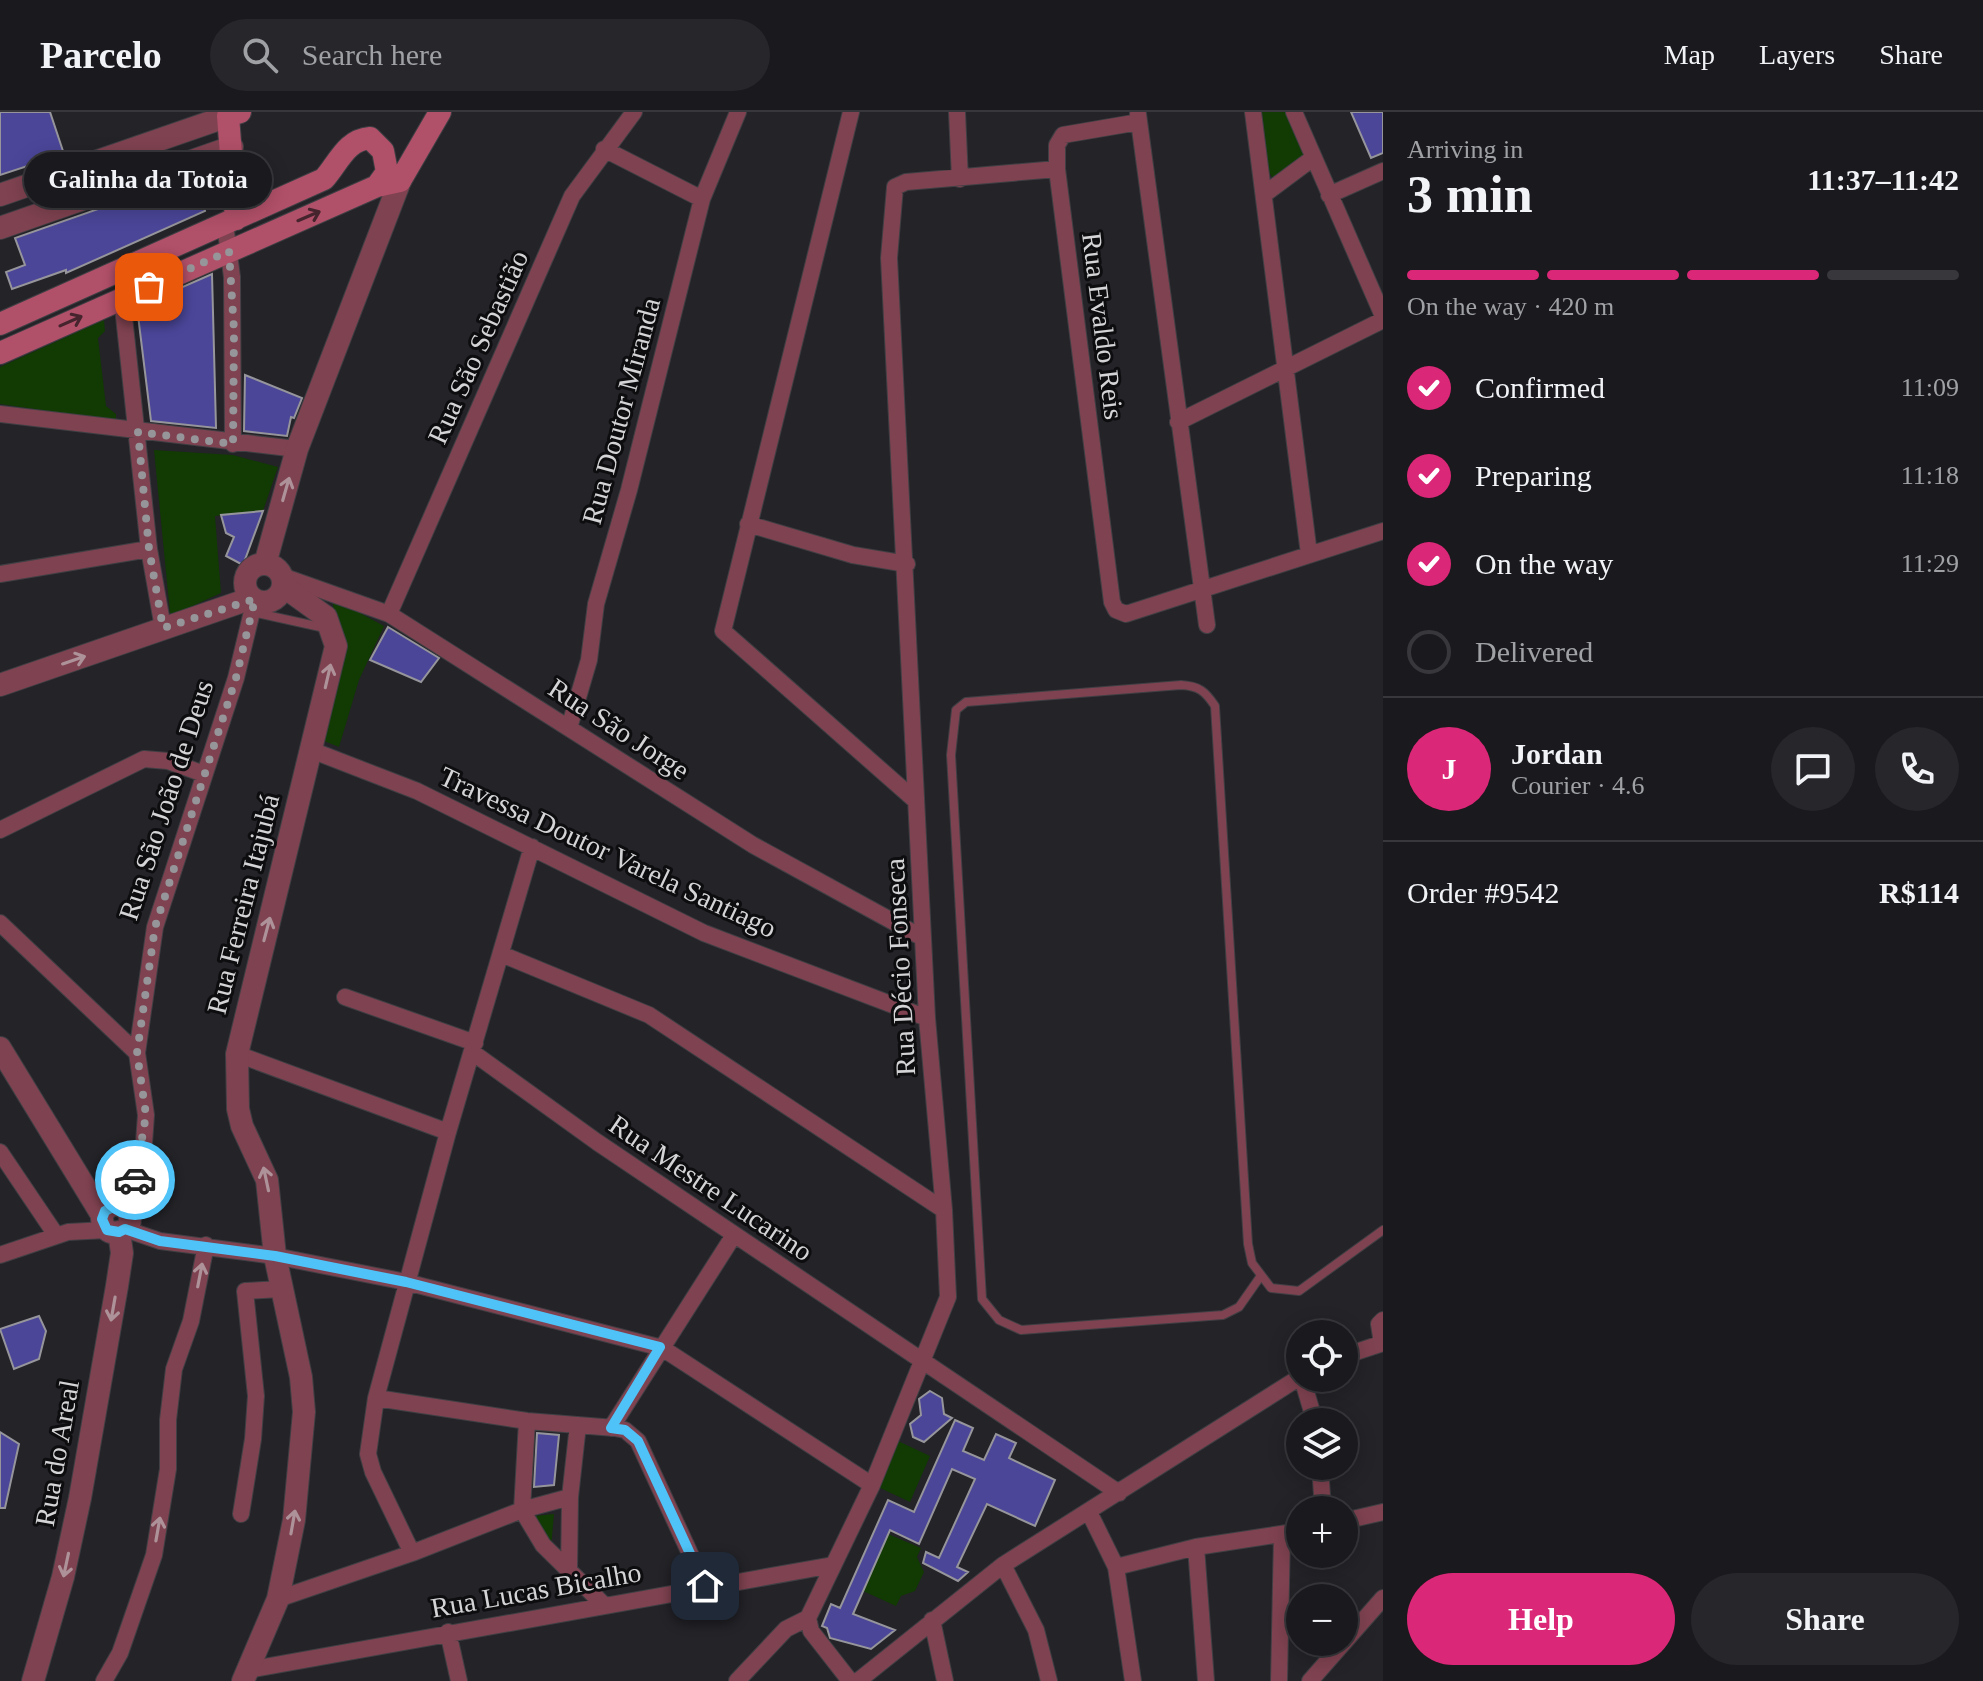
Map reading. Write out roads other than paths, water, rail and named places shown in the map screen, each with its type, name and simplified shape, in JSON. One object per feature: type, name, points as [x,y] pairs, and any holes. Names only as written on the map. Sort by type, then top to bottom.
[{"type":"main road","points":[[0,353],[377,186],[400,181],[440,112]]},
{"type":"main road","points":[[230,221],[234,114]]},
{"type":"main road","points":[[0,324],[324,179],[347,147],[360,139],[370,138],[383,151],[387,172],[377,186]]},
{"type":"street","name":"Rua São Sebastião","points":[[389,614],[572,196],[634,112]]},
{"type":"street","name":"Rua Doutor Miranda","points":[[569,728],[589,660],[596,604],[629,490],[702,199],[738,112]]},
{"type":"street","points":[[851,112],[723,631],[916,801]]},
{"type":"street","points":[[957,112],[960,179],[1057,169]]},
{"type":"street","points":[[1253,112],[1266,193],[1309,554]]},
{"type":"street","points":[[1178,422],[1383,318],[1294,112]]},
{"type":"street","points":[[0,195],[234,114]]},
{"type":"street","points":[[1138,117],[1207,625]]},
{"type":"street","name":"Rua Evaldo Reis","points":[[1138,117],[1063,135],[1057,145],[1057,169],[1112,602],[1116,610],[1126,614],[1200,590]]},
{"type":"street","points":[[0,201],[4,227],[232,147]]},
{"type":"street","points":[[604,149],[702,199]]},
{"type":"street","points":[[1266,193],[1313,158]]},
{"type":"street","points":[[1329,195],[1383,171]]},
{"type":"street","name":"Rua Décio Fonseca","points":[[808,1618],[872,1485],[948,1297],[944,1210],[927,1018],[907,564],[889,258],[895,187],[906,182],[960,179]]},
{"type":"street","points":[[0,685],[163,628],[253,603],[271,601],[297,449],[400,181]]},
{"type":"street","points":[[230,221],[234,330],[233,444]]},
{"type":"street","points":[[122,298],[149,549],[163,628]]},
{"type":"street","points":[[0,414],[233,444],[297,449]]},
{"type":"street","points":[[748,524],[853,555],[907,564]]},
{"type":"street","points":[[1200,590],[1383,531]]},
{"type":"street","points":[[0,574],[149,549]]},
{"type":"street","points":[[253,603],[245,581],[256,566],[277,575],[326,617],[333,630]]},
{"type":"street","name":"Rua São Jorge","points":[[277,575],[389,614],[753,845],[923,938]]},
{"type":"street","name":"Rua São João de Deus","points":[[113,1220],[144,1143],[146,1115],[137,1053],[155,927],[236,678],[253,603]]},
{"type":"street","name":"Rua Ferreira Itajubá","points":[[246,1676],[278,1599],[294,1520],[304,1412],[275,1256],[267,1180],[242,1126],[238,1109],[237,1054],[336,646],[333,630]]},
{"type":"street","name":"Travessa Doutor Varela Santiago","points":[[311,750],[417,791],[704,933],[927,1018]]},
{"type":"street","points":[[0,830],[144,759],[168,761],[204,774]]},
{"type":"street","points":[[412,1553],[373,1472],[368,1454],[376,1398],[448,1132],[532,847]]},
{"type":"street","points":[[0,923],[137,1053]]},
{"type":"street","points":[[501,954],[649,1015],[944,1210]]},
{"type":"street","name":"Rua Mestre Lucarino","points":[[345,997],[474,1047],[597,1142],[1119,1493]]},
{"type":"street","points":[[0,1048],[87,1187],[113,1220],[148,1238],[275,1256],[406,1282],[660,1347],[872,1485]]},
{"type":"street","points":[[237,1054],[448,1132]]},
{"type":"street","points":[[0,1152],[62,1233]]},
{"type":"street","points":[[0,1255],[62,1233],[113,1220]]},
{"type":"street","name":"Rua do Areal","points":[[33,1681],[63,1577],[80,1498],[117,1286],[122,1253],[113,1220]]},
{"type":"street","points":[[613,1428],[660,1347],[734,1235]]},
{"type":"street","points":[[104,1681],[120,1653],[154,1555],[168,1469],[168,1420],[174,1369],[191,1321],[206,1245]]},
{"type":"street","points":[[241,1514],[253,1439],[256,1396],[245,1291],[282,1289]]},
{"type":"street","points":[[1358,1351],[1383,1343],[1379,1324],[1383,1320]]},
{"type":"street","points":[[737,1681],[786,1629],[808,1618],[811,1631],[849,1680],[1003,1565],[1286,1387]]},
{"type":"street","points":[[376,1398],[527,1421],[625,1430],[638,1441],[705,1586]]},
{"type":"street","points":[[527,1421],[522,1510],[543,1545],[604,1605]]},
{"type":"street","points":[[569,1572],[570,1497],[578,1425]]},
{"type":"street","points":[[278,1599],[412,1553],[522,1510],[570,1497]]},
{"type":"street","points":[[1089,1512],[1116,1567],[1133,1681]]},
{"type":"street","points":[[1358,1518],[1383,1512]]},
{"type":"street","points":[[1116,1567],[1196,1547],[1286,1534]]},
{"type":"street","points":[[1279,1681],[1282,1535]]},
{"type":"street","points":[[1196,1547],[1206,1681]]},
{"type":"street","name":"Rua Lucas Bicalho","points":[[246,1676],[448,1632],[833,1565]]},
{"type":"street","points":[[1003,1565],[1036,1630],[1049,1681]]},
{"type":"street","points":[[1310,1681],[1383,1598]]},
{"type":"street","points":[[932,1620],[945,1681]]},
{"type":"street","points":[[448,1632],[459,1681]]},
{"type":"lane","points":[[253,603],[333,630]]},
{"type":"lane","points":[[1260,1277],[1239,1307],[1223,1315],[1021,1330],[999,1320],[982,1299],[951,755],[956,710],[966,702],[1181,685],[1203,689],[1215,706],[1248,1244],[1260,1277],[1271,1288],[1299,1291],[1383,1230]]},
{"type":"place","name":"Galinha da Totoia","points":[[149,287]]}]
